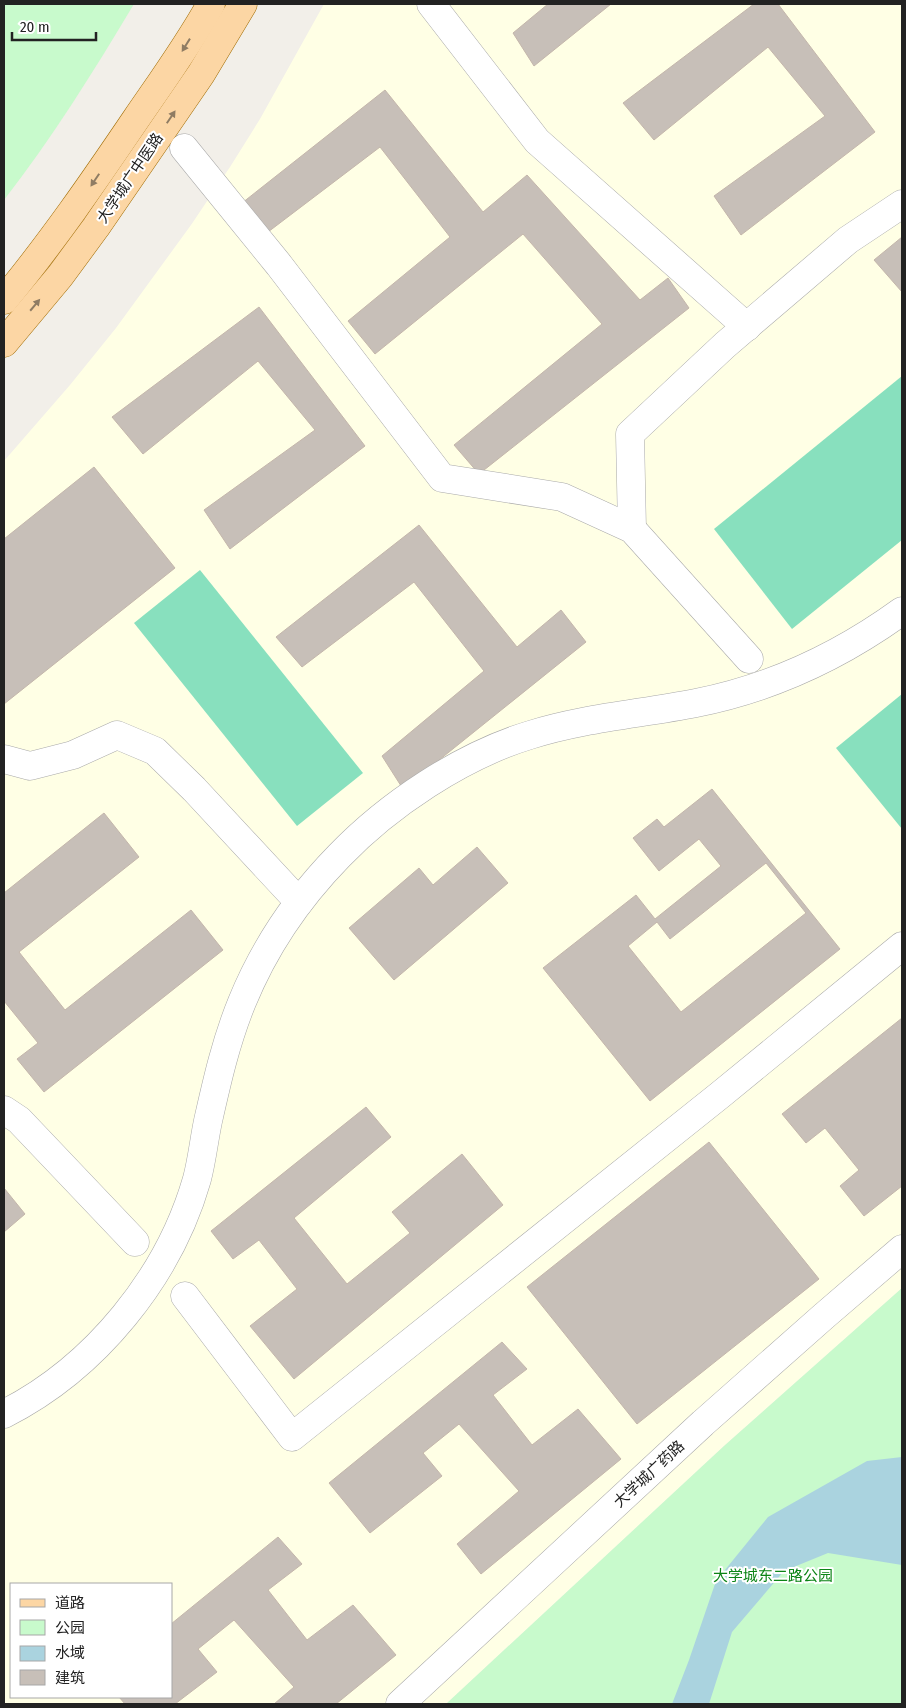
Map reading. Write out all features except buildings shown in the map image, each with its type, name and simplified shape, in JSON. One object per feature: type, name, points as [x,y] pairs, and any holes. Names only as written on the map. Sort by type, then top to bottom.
[{"type":"main road","name":"大学城广中医路","points":[[4,300],[74,211],[178,58],[211,4]]},
{"type":"main road","name":"大学城广中医路","points":[[4,343],[60,276],[96,226],[201,74],[243,4]]},
{"type":"lane","points":[[431,4],[537,141],[747,327]]},
{"type":"lane","points":[[184,148],[279,264],[442,478],[562,497],[632,529],[749,659]]},
{"type":"lane","points":[[632,529],[630,434],[747,327],[848,240],[902,204]]},
{"type":"lane","points":[[4,1414],[40,1393],[65,1375],[86,1356],[130,1308],[163,1258],[190,1202],[198,1174],[219,1072],[242,1001],[276,936],[299,902],[336,859],[363,832],[418,790],[470,761],[527,736],[606,717],[698,703],[762,686],[844,650],[902,611]]},
{"type":"lane","points":[[4,759],[30,766],[73,755],[117,735],[155,751],[194,789],[299,902]]},
{"type":"lane","points":[[185,1296],[292,1437],[712,1101],[902,946]]},
{"type":"lane","points":[[4,1110],[19,1120],[135,1242]]},
{"type":"lane","name":"大学城广药路","points":[[400,1704],[703,1424],[902,1248]]},
{"type":"shaded area","points":[[324,4],[902,4],[902,1288],[724,1446],[446,1704],[4,1704],[4,461],[70,385],[116,328],[191,225],[260,119]]},
{"type":"green space","points":[[4,4],[134,4],[72,104],[4,200]]},
{"type":"green space","points":[[902,376],[902,540],[792,629],[714,529]]},
{"type":"green space","points":[[200,570],[363,773],[297,826],[134,623]]},
{"type":"green space","points":[[902,694],[902,829],[836,748]]},
{"type":"green space","name":"大学城东二路公园","points":[[902,1288],[902,1704],[446,1704],[724,1446]]},
{"type":"water","points":[[902,1457],[902,1565],[828,1553],[784,1571],[732,1632],[709,1704],[672,1704],[716,1581],[768,1517],[867,1461]]}]
